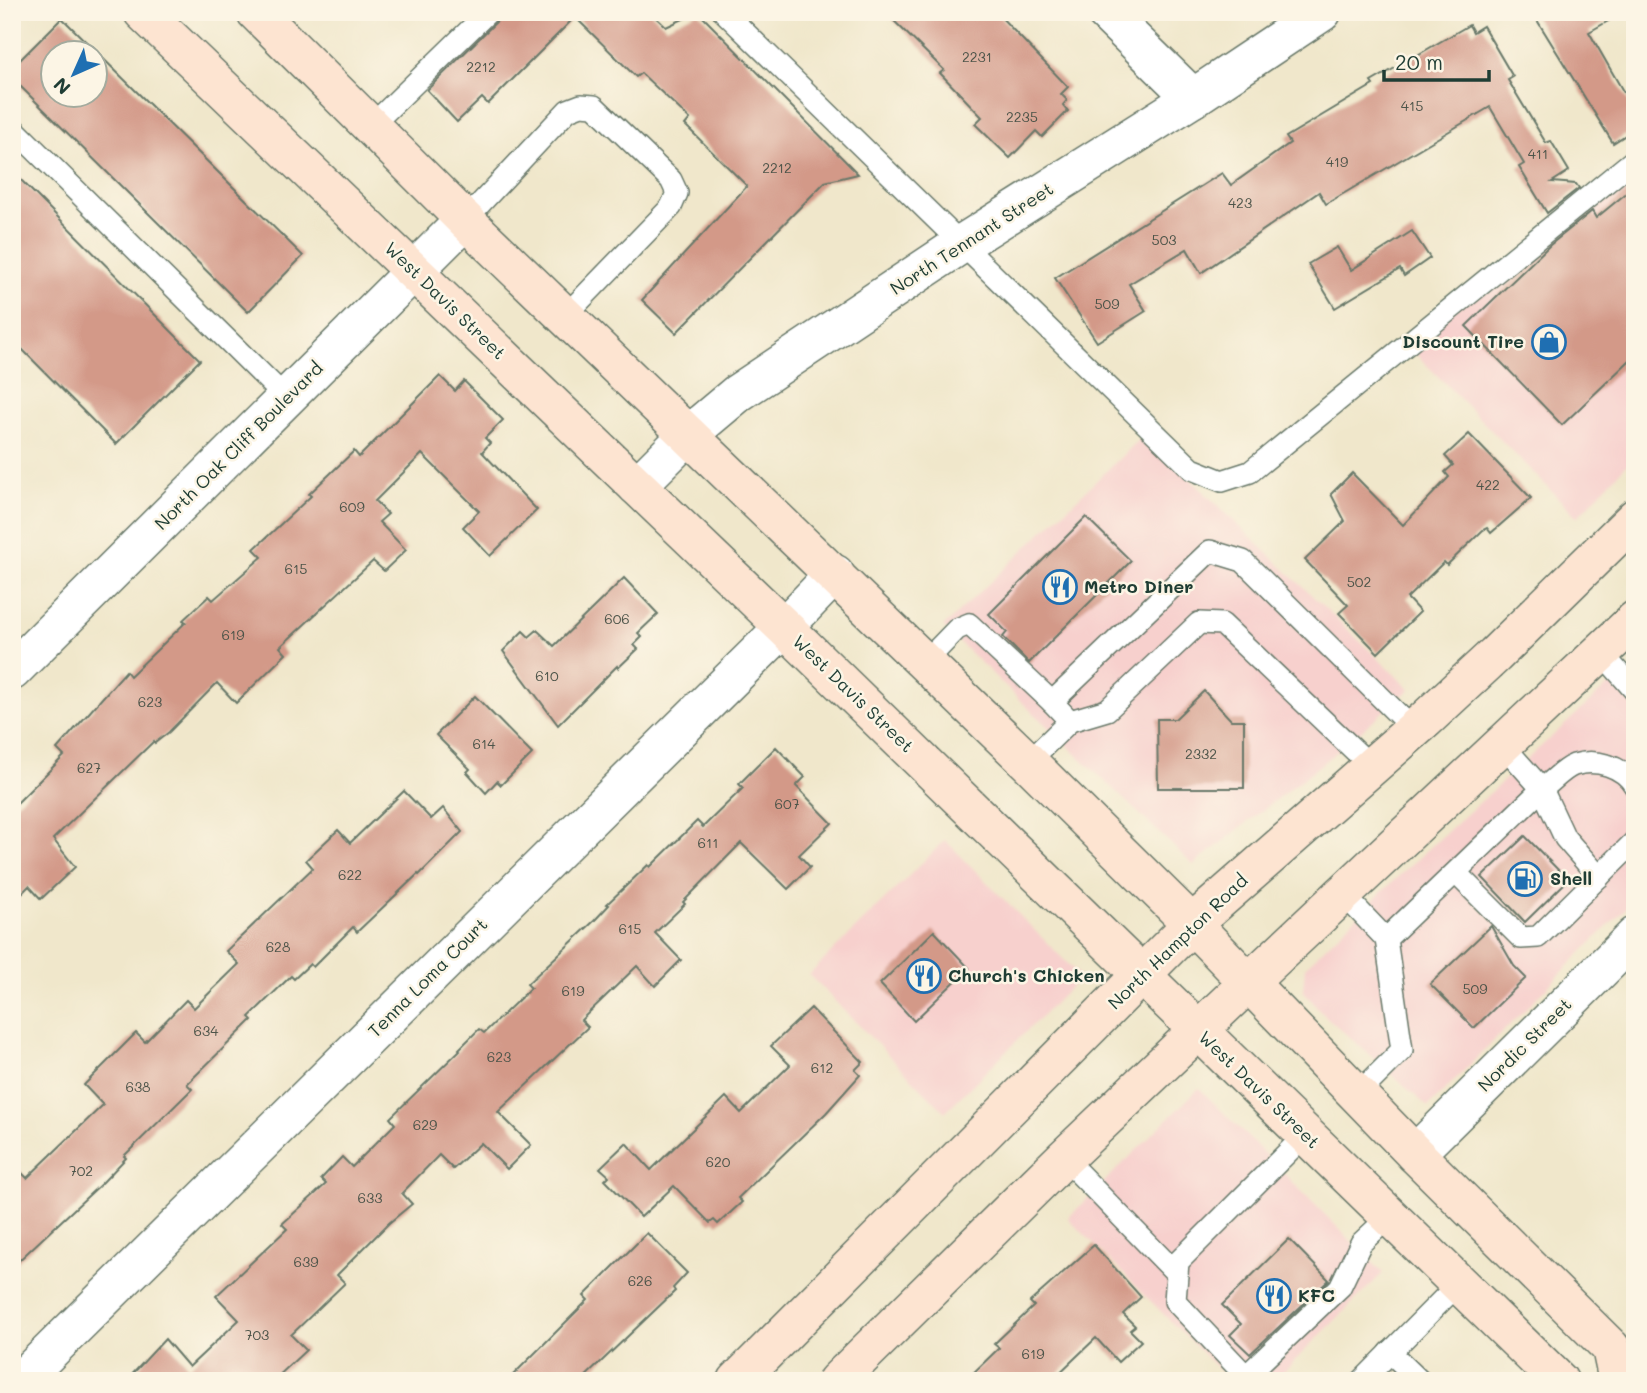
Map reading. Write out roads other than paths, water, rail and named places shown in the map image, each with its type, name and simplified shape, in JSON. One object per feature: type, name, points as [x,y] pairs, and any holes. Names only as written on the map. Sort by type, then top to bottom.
[{"type":"main road","name":"West Davis Street","points":[[143,12],[784,627],[1559,1381]]},
{"type":"main road","points":[[256,12],[466,220],[835,574],[1192,924],[1415,1154],[1611,1348],[1618,1381]]},
{"type":"main road","name":"North Hampton Road","points":[[737,1381],[1192,924],[1414,730],[1635,518]]},
{"type":"main road","points":[[837,1381],[1064,1158],[1635,620]]},
{"type":"street","points":[[1105,12],[1193,98]]},
{"type":"street","name":"North Tennant Street","points":[[637,486],[688,435],[738,393],[960,245],[1193,98],[1322,12]]},
{"type":"street","name":"North Oak Cliff Boulevard","points":[[12,671],[466,220]]},
{"type":"street","name":"Tenna Loma Court","points":[[20,1381],[835,574]]},
{"type":"street","name":"Nordic Street","points":[[1415,1154],[1635,936]]},
{"type":"lane","points":[[371,126],[488,12]]},
{"type":"lane","points":[[724,12],[1192,469],[1222,481],[1250,472],[1635,159]]},
{"type":"lane","points":[[466,220],[568,110],[581,105],[594,106],[671,180],[677,193],[671,207],[566,315]]},
{"type":"lane","points":[[12,127],[287,399]]},
{"type":"lane","points":[[1052,702],[1210,551],[1243,561],[1414,730]]},
{"type":"lane","points":[[1028,762],[1070,721],[1107,710],[1199,623],[1222,624],[1372,767]]},
{"type":"lane","points":[[925,662],[957,629],[969,624],[1070,721]]},
{"type":"lane","points":[[1600,651],[1635,691]]},
{"type":"lane","points":[[1502,744],[1542,789],[1565,838],[1599,877]]},
{"type":"lane","points":[[1386,939],[1542,789],[1573,765],[1600,762],[1629,777],[1635,786]]},
{"type":"lane","points":[[1455,873],[1521,938],[1538,937],[1635,841]]},
{"type":"lane","points":[[1343,894],[1386,939],[1402,1050],[1357,1095]]},
{"type":"lane","points":[[1305,1135],[1178,1262],[1175,1301],[1246,1376],[1340,1287],[1361,1244],[1391,1215]]},
{"type":"lane","points":[[1064,1158],[1177,1274]]},
{"type":"lane","points":[[1362,1381],[1460,1282]]},
{"type":"lane","points":[[1390,1352],[1420,1381]]},
{"type":"place","name":"Discount Tire","points":[[1549,342]]},
{"type":"place","name":"Metro Diner","points":[[1060,587]]},
{"type":"place","name":"Shell","points":[[1525,879]]},
{"type":"place","name":"Church's Chicken","points":[[924,976]]},
{"type":"place","name":"KFC","points":[[1274,1296]]}]
